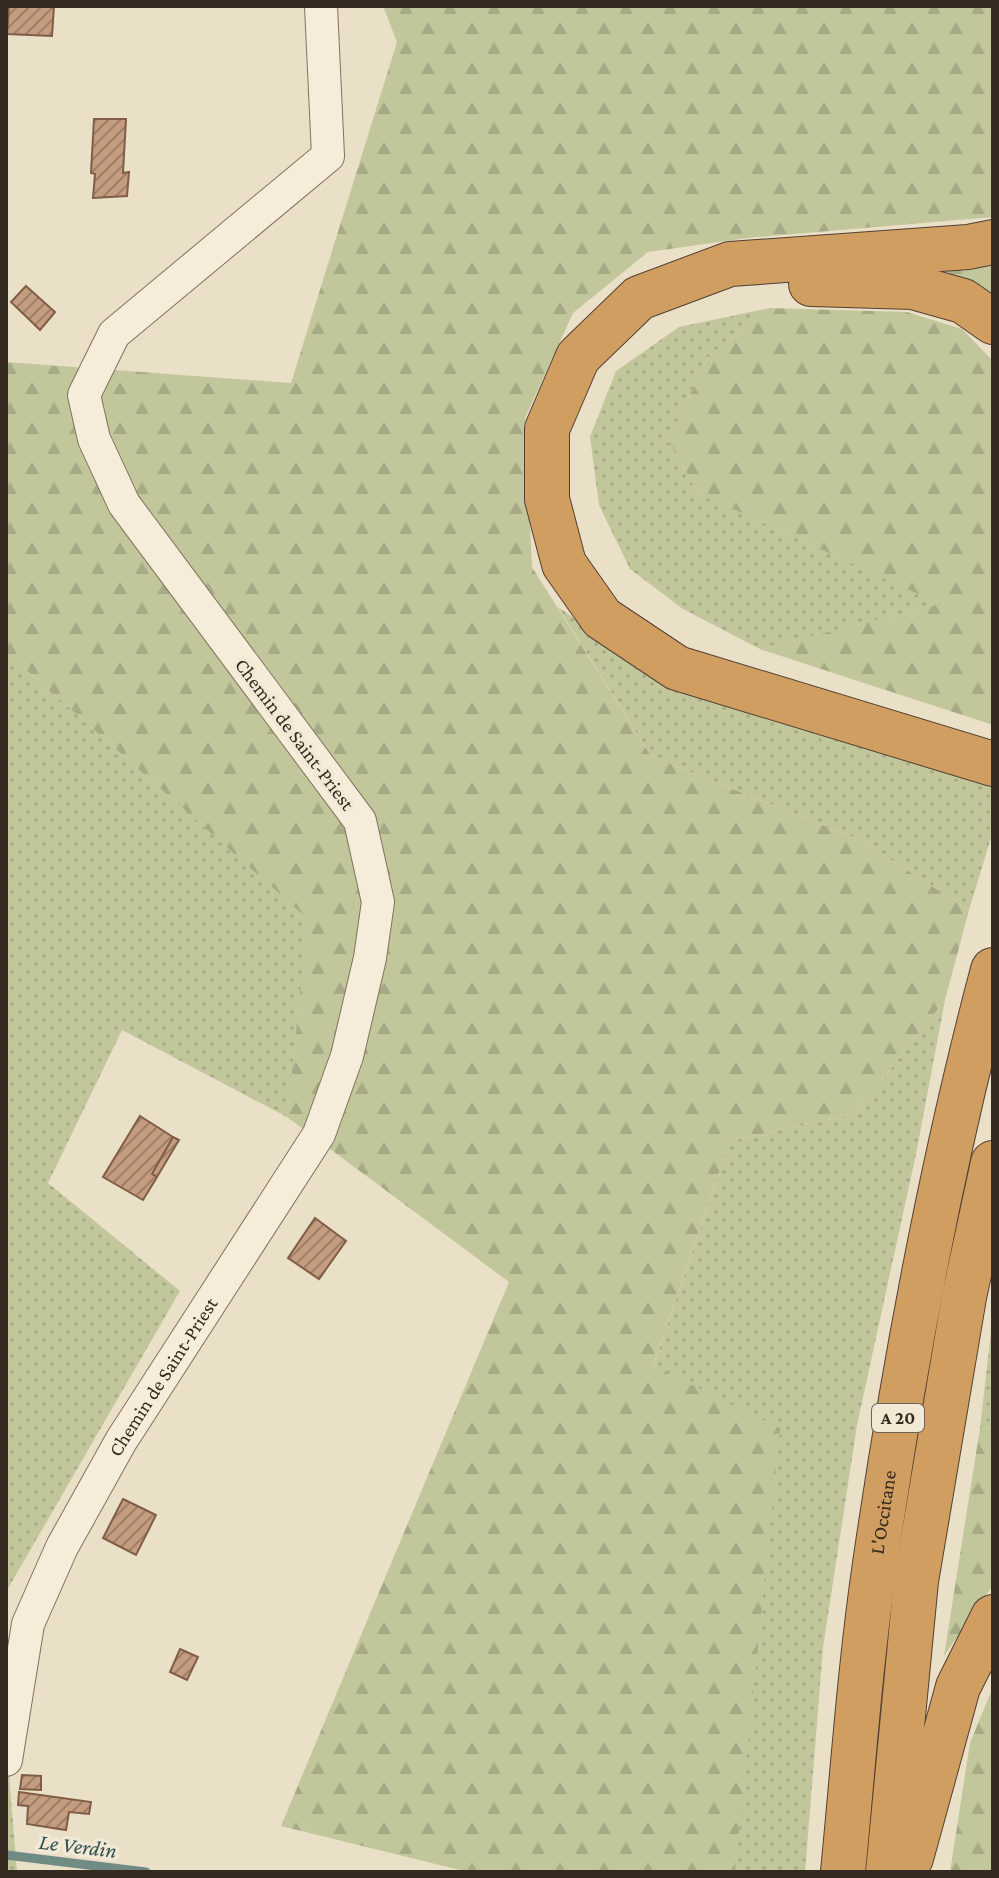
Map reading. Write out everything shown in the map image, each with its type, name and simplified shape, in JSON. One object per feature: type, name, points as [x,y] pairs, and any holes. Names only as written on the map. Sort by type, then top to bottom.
[{"type":"highway","points":[[990,763],[677,668],[602,618],[564,564],[547,499],[547,429],[578,357],[639,298],[730,264],[968,247],[993,242]]},
{"type":"highway","points":[[990,763],[686,645],[620,598],[589,554],[574,498],[573,435],[599,370],[651,319],[737,290],[829,283],[913,287],[963,301],[993,322]]},
{"type":"highway","name":"L'Occitane","points":[[843,1872],[875,1567],[910,1345],[947,1158],[993,970]]},
{"type":"highway","name":"A 20","points":[[888,1872],[916,1581],[964,1297],[993,1163]]},
{"type":"highway","points":[[908,1872],[958,1687],[993,1617]]},
{"type":"street","name":"Chemin de Saint-Priest","points":[[6,1760],[28,1624],[62,1547],[121,1441],[319,1134],[347,1056],[370,958],[378,902],[360,821],[124,504],[94,439],[84,395],[114,334],[328,156],[321,6]]},
{"type":"green space","points":[[383,6],[993,6],[993,217],[747,238],[648,252],[573,313],[525,418],[532,567],[651,756],[860,840],[969,910],[945,1000],[855,1114],[730,1141],[653,1366],[780,1428],[735,1872],[468,1872],[281,1826],[509,1282],[287,1117],[308,919],[6,652],[6,362],[291,383],[397,42]]},
{"type":"green space","points":[[993,260],[993,297],[911,267]]},
{"type":"green space","points":[[770,308],[708,357],[668,440],[698,493],[942,604],[760,649],[683,609],[630,569],[599,505],[590,437],[616,371],[679,327]]},
{"type":"green space","points":[[770,308],[907,312],[962,329],[993,361],[993,725],[760,649],[940,604],[698,493],[668,440],[708,357]]},
{"type":"green space","points":[[558,607],[674,686],[993,788],[993,831],[969,910],[860,840],[651,756]]},
{"type":"green space","points":[[6,652],[309,919],[287,1117],[122,1030],[48,1183],[180,1291],[6,1592]]},
{"type":"green space","points":[[945,1000],[916,1154],[857,1425],[823,1648],[805,1872],[734,1872],[653,1367],[730,1141],[855,1114]]},
{"type":"green space","points":[[993,1314],[993,1429],[980,1428]]},
{"type":"green space","points":[[980,1428],[993,1429],[993,1585],[944,1656]]},
{"type":"green space","points":[[993,1687],[993,1872],[950,1872],[970,1743]]},
{"type":"green space","points":[[6,1738],[17,1872],[6,1872]]},
{"type":"building","points":[[9,6],[54,6],[52,36],[7,34]]},
{"type":"building","points":[[94,119],[126,119],[123,173],[129,172],[127,196],[93,198]]},
{"type":"building","points":[[26,286],[55,312],[40,330],[11,302]]},
{"type":"building","points":[[140,1116],[173,1137],[152,1174],[157,1177],[143,1200],[103,1177]]},
{"type":"building","points":[[173,1137],[179,1140],[157,1177],[152,1174]]},
{"type":"building","points":[[315,1218],[346,1241],[319,1279],[288,1258]]},
{"type":"building","points":[[123,1499],[156,1515],[136,1555],[103,1538]]},
{"type":"building","points":[[180,1649],[198,1657],[187,1680],[170,1672]]},
{"type":"building","points":[[22,1775],[41,1776],[41,1790],[20,1789]]},
{"type":"building","points":[[19,1792],[91,1802],[89,1814],[69,1812],[66,1830],[27,1824],[28,1806],[18,1805]]},
{"type":"waterway","name":"Le Verdin","points":[[6,1855],[146,1872]]}]
